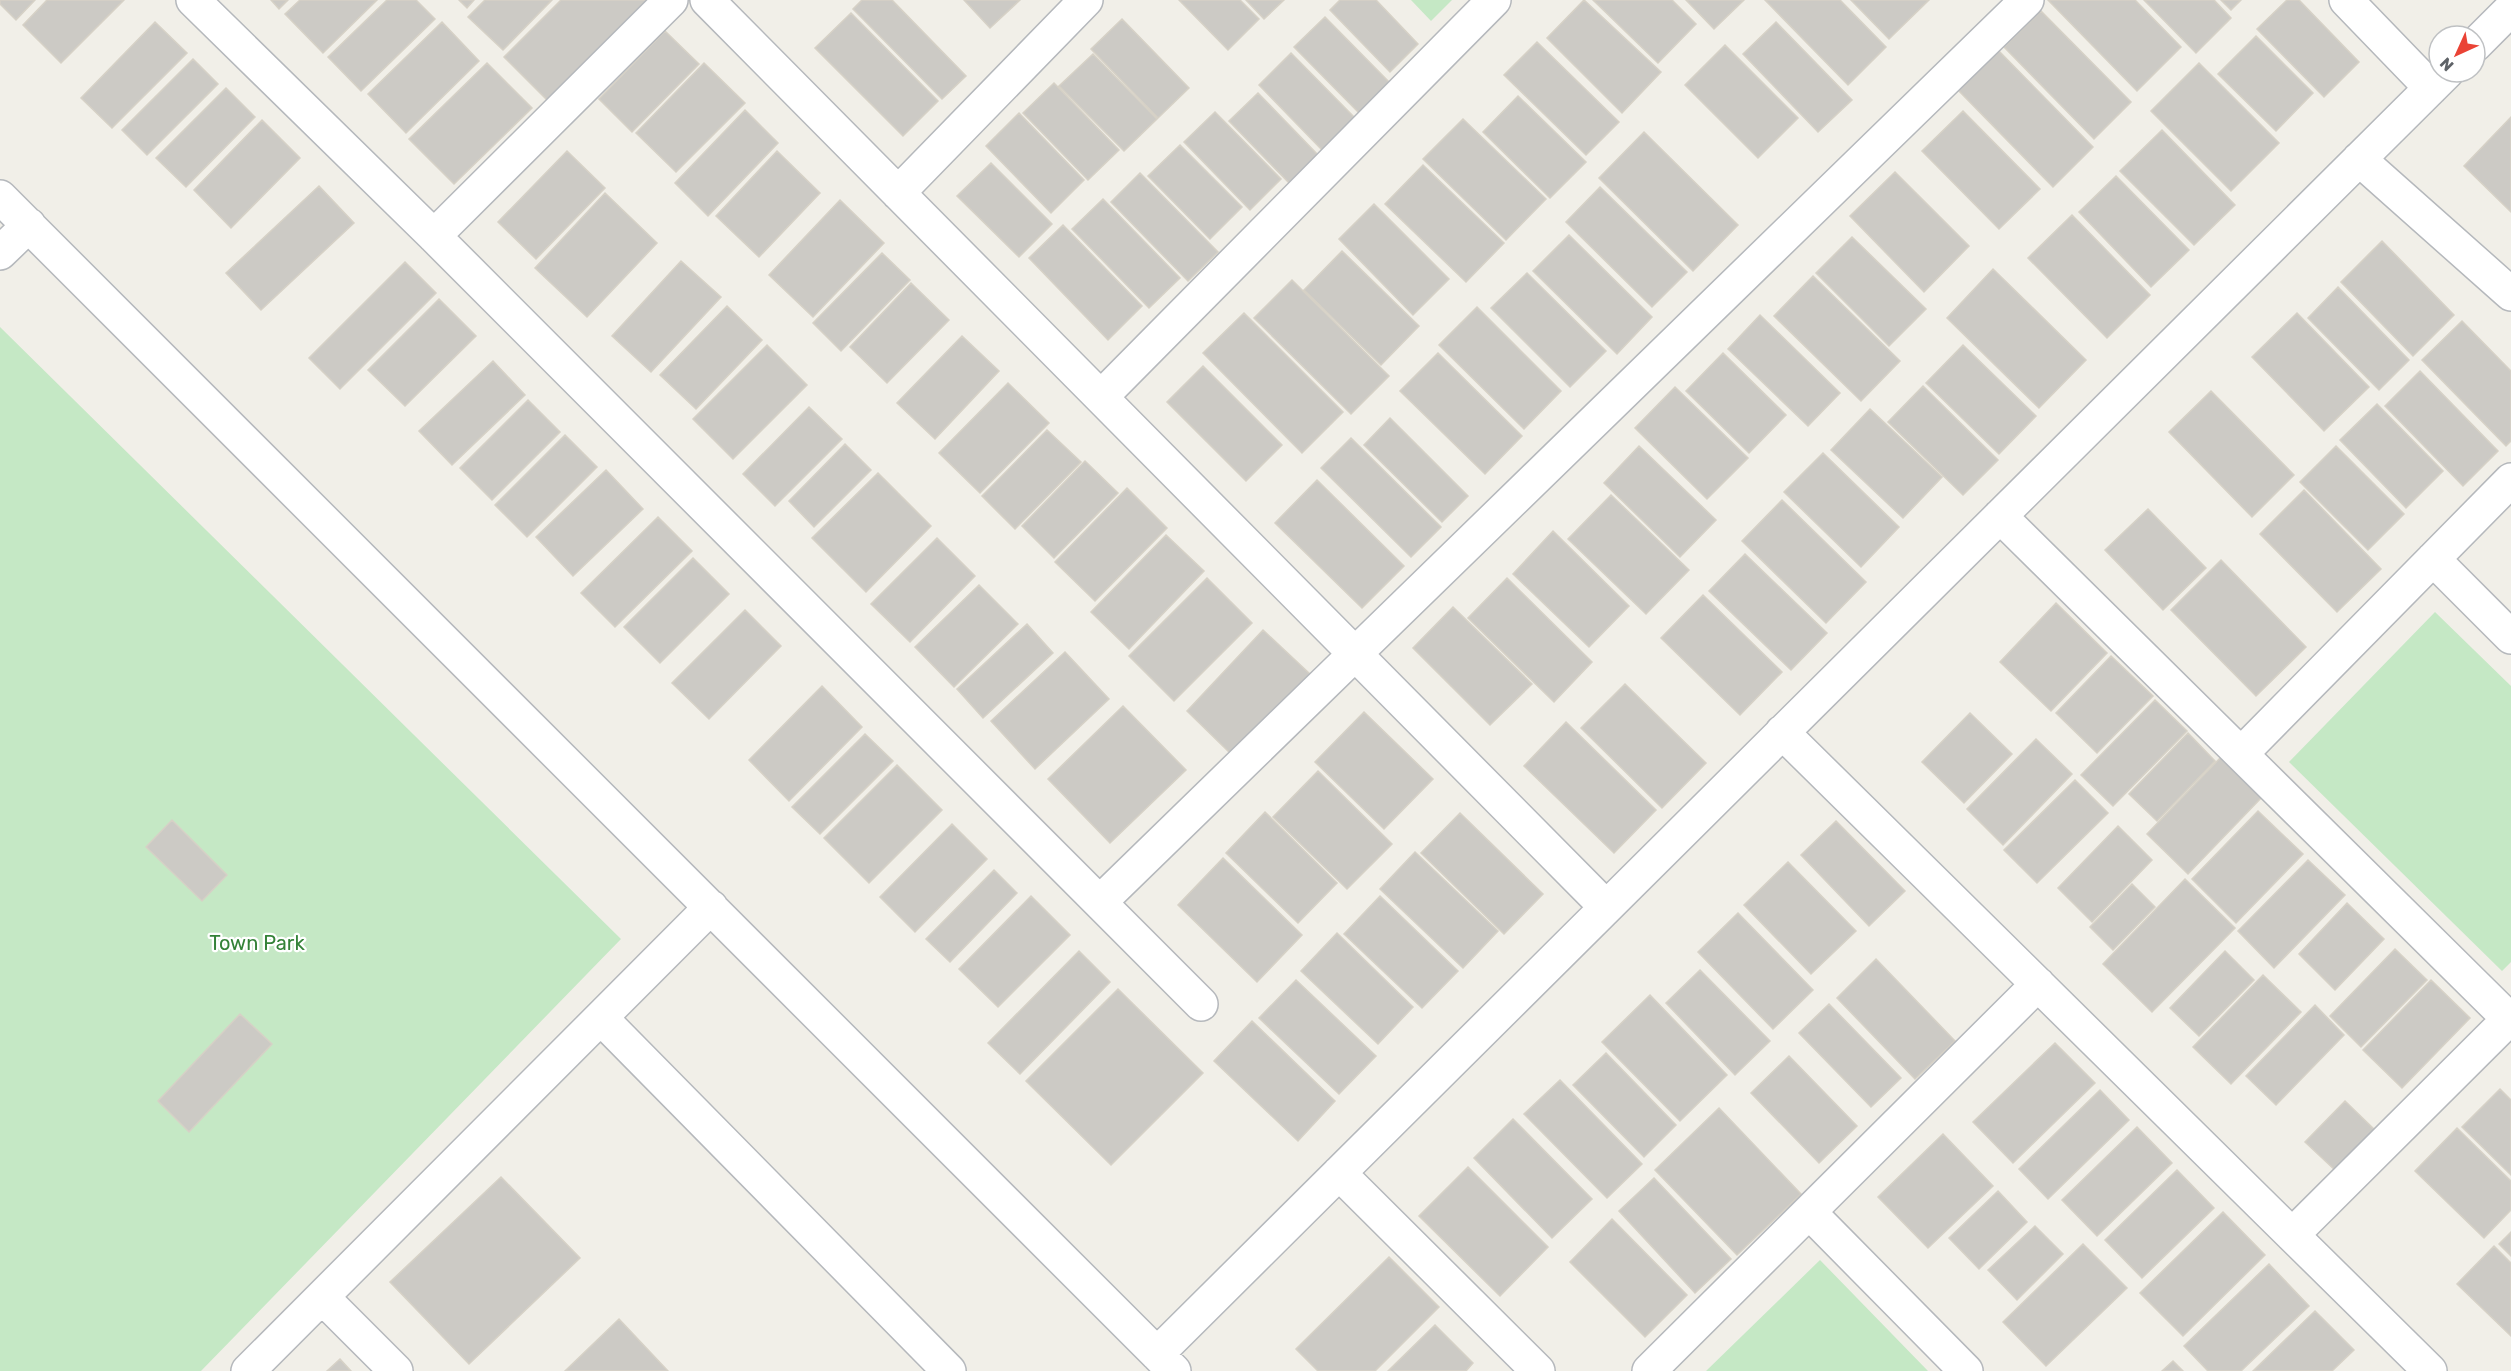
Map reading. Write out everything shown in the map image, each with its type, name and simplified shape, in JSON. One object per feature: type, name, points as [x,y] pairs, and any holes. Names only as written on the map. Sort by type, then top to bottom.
[{"type":"street","points":[[193,0],[434,236],[1202,1004]]},
{"type":"street","points":[[434,236],[671,0]]},
{"type":"street","points":[[707,0],[1606,907]]},
{"type":"street","points":[[898,193],[1086,0]]},
{"type":"street","points":[[1101,397],[1494,0]]},
{"type":"street","points":[[1100,902],[2027,0]]},
{"type":"street","points":[[2346,0],[2427,70]]},
{"type":"street","points":[[2487,33],[2511,9]]},
{"type":"street","points":[[0,197],[1166,1362],[1339,1173],[2435,84]]},
{"type":"street","points":[[2359,159],[2511,294]]},
{"type":"street","points":[[0,253],[29,225]]},
{"type":"street","points":[[2241,754],[2511,480]]},
{"type":"street","points":[[2001,516],[2510,1018],[2292,1236]]},
{"type":"street","points":[[2433,559],[2511,637]]},
{"type":"street","points":[[1782,732],[2430,1371]]},
{"type":"street","points":[[248,1371],[711,908]]},
{"type":"street","points":[[1649,1371],[2038,984]]},
{"type":"street","points":[[601,1018],[949,1371]]},
{"type":"street","points":[[1339,1173],[1538,1371]]},
{"type":"street","points":[[1809,1212],[1966,1371]]},
{"type":"street","points":[[322,1297],[396,1371]]},
{"type":"green space","points":[[1411,0],[1452,0],[1431,21]]},
{"type":"green space","name":"Town Park","points":[[0,327],[621,939],[201,1371],[0,1371]]},
{"type":"green space","points":[[2435,612],[2511,686],[2511,962],[2502,971],[2289,762]]},
{"type":"green space","points":[[1820,1260],[1928,1371],[1706,1371]]},
{"type":"building","points":[[0,0],[35,0],[16,20],[0,4]]},
{"type":"building","points":[[47,0],[124,0],[61,63],[23,25]]},
{"type":"building","points":[[271,0],[288,0],[279,9]]},
{"type":"building","points":[[300,0],[377,0],[323,53],[285,14]]},
{"type":"building","points":[[387,0],[416,0],[435,19],[361,91],[328,57]]},
{"type":"building","points":[[459,0],[474,0],[467,8]]},
{"type":"building","points":[[485,0],[552,0],[503,50],[468,17]]},
{"type":"building","points":[[561,0],[650,0],[550,103],[504,57]]},
{"type":"building","points":[[862,0],[892,0],[966,76],[942,99],[853,9]]},
{"type":"building","points":[[964,0],[1020,0],[990,28]]},
{"type":"building","points":[[1179,0],[1240,0],[1259,19],[1228,50]]},
{"type":"building","points":[[1246,0],[1284,0],[1264,19]]},
{"type":"building","points":[[1340,0],[1376,0],[1418,44],[1390,72],[1330,10]]},
{"type":"building","points":[[1584,0],[1661,72],[1622,113],[1547,38]]},
{"type":"building","points":[[1593,0],[1672,0],[1696,24],[1658,63]]},
{"type":"building","points":[[1686,0],[1744,0],[1714,29]]},
{"type":"building","points":[[1765,0],[1840,0],[1886,47],[1848,85]]},
{"type":"building","points":[[1851,0],[1929,0],[1889,39]]},
{"type":"building","points":[[2048,0],[2135,0],[2181,47],[2137,91]]},
{"type":"building","points":[[2144,0],[2214,0],[2231,18],[2196,53]]},
{"type":"building","points":[[2221,0],[2241,0],[2231,10]]},
{"type":"building","points":[[2287,0],[2299,0],[2359,62],[2324,97],[2257,29]]},
{"type":"building","points":[[2041,11],[2131,102],[2094,139],[2004,47]]},
{"type":"building","points":[[851,13],[938,101],[903,136],[815,48]]},
{"type":"building","points":[[1325,17],[1393,86],[1362,116],[1294,47]]},
{"type":"building","points":[[1122,19],[1189,88],[1158,118],[1091,49]]},
{"type":"building","points":[[155,22],[187,53],[112,128],[81,98]]},
{"type":"building","points":[[442,22],[479,61],[406,133],[368,94]]},
{"type":"building","points":[[1776,22],[1852,100],[1818,132],[1743,54]]},
{"type":"building","points":[[665,31],[699,64],[632,132],[599,99]]},
{"type":"building","points":[[2256,36],[2313,93],[2276,131],[2218,74]]},
{"type":"building","points":[[1537,42],[1619,122],[1586,155],[1504,75]]},
{"type":"building","points":[[1725,45],[1798,118],[1758,158],[1685,85]]},
{"type":"building","points":[[1997,49],[2093,147],[2053,187],[1957,89]]},
{"type":"building","points":[[1291,53],[1355,118],[1322,150],[1259,85]]},
{"type":"building","points":[[1093,54],[1157,119],[1124,151],[1059,86]]},
{"type":"building","points":[[193,59],[218,84],[147,155],[122,130]]},
{"type":"building","points":[[487,63],[532,108],[454,184],[409,139]]},
{"type":"building","points":[[704,63],[745,103],[676,172],[636,133]]},
{"type":"building","points":[[2199,63],[2279,143],[2231,191],[2151,111]]},
{"type":"building","points":[[1054,83],[1119,150],[1088,180],[1023,113]]},
{"type":"building","points":[[226,88],[255,117],[186,187],[156,158]]},
{"type":"building","points":[[1258,93],[1320,157],[1291,185],[1229,121]]},
{"type":"building","points":[[1518,96],[1586,162],[1550,198],[1483,132]]},
{"type":"building","points":[[745,110],[778,143],[708,216],[675,183]]},
{"type":"building","points":[[1963,111],[2040,189],[1999,229],[1922,151]]},
{"type":"building","points":[[1215,112],[1281,179],[1250,210],[1184,142]]},
{"type":"building","points":[[1019,113],[1084,180],[1051,213],[986,146]]},
{"type":"building","points":[[2511,117],[2511,212],[2464,166]]},
{"type":"building","points":[[1463,119],[1546,199],[1506,240],[1423,159]]},
{"type":"building","points":[[262,120],[300,158],[231,228],[194,190]]},
{"type":"building","points":[[2162,130],[2235,205],[2194,245],[2120,171]]},
{"type":"building","points":[[1644,132],[1738,225],[1693,271],[1599,178]]},
{"type":"building","points":[[1180,145],[1242,207],[1210,239],[1148,176]]},
{"type":"building","points":[[567,151],[605,188],[536,259],[498,222]]},
{"type":"building","points":[[777,151],[820,193],[759,257],[716,216]]},
{"type":"building","points":[[991,163],[1052,224],[1019,257],[957,196]]},
{"type":"building","points":[[1423,165],[1504,243],[1466,282],[1385,204]]},
{"type":"building","points":[[1895,172],[1969,246],[1924,292],[1850,216]]},
{"type":"building","points":[[1140,173],[1218,252],[1188,281],[1111,202]]},
{"type":"building","points":[[2116,176],[2189,250],[2151,287],[2079,212]]},
{"type":"building","points":[[319,186],[354,223],[261,310],[226,273]]},
{"type":"building","points":[[1600,187],[1687,272],[1652,307],[1566,222]]},
{"type":"building","points":[[605,193],[657,243],[587,317],[535,268]]},
{"type":"building","points":[[1103,199],[1180,278],[1149,308],[1072,229]]},
{"type":"building","points":[[840,200],[884,243],[813,317],[769,275]]},
{"type":"building","points":[[1374,204],[1449,279],[1413,315],[1339,239]]},
{"type":"building","points":[[2072,215],[2150,295],[2107,338],[2028,258]]},
{"type":"building","points":[[1063,225],[1142,306],[1108,340],[1029,258]]},
{"type":"building","points":[[1569,235],[1652,317],[1617,354],[1533,271]]},
{"type":"building","points":[[1852,237],[1926,309],[1889,346],[1816,273]]},
{"type":"building","points":[[2382,241],[2454,315],[2413,356],[2341,282]]},
{"type":"building","points":[[1342,251],[1419,326],[1381,365],[1304,290]]},
{"type":"building","points":[[882,253],[910,280],[841,351],[813,323]]},
{"type":"building","points":[[681,261],[721,297],[651,372],[612,336]]},
{"type":"building","points":[[405,262],[436,293],[340,389],[309,358]]},
{"type":"building","points":[[1993,269],[2086,360],[2039,408],[1947,318]]},
{"type":"building","points":[[1527,273],[1606,351],[1570,387],[1491,308]]},
{"type":"building","points":[[1813,276],[1900,361],[1861,401],[1774,316]]},
{"type":"building","points":[[1292,280],[1389,376],[1351,414],[1254,318]]},
{"type":"building","points":[[911,283],[949,320],[887,383],[850,347]]},
{"type":"building","points":[[2338,287],[2409,360],[2379,390],[2308,318]]},
{"type":"building","points":[[439,299],[476,336],[405,406],[368,370]]},
{"type":"building","points":[[727,306],[762,340],[696,409],[660,375]]},
{"type":"building","points":[[1477,307],[1561,391],[1524,429],[1439,345]]},
{"type":"building","points":[[1244,313],[1343,412],[1302,453],[1203,353]]},
{"type":"building","points":[[2297,313],[2369,387],[2324,431],[2252,357]]},
{"type":"building","points":[[1760,315],[1840,393],[1808,426],[1728,349]]},
{"type":"building","points":[[2462,321],[2511,371],[2511,441],[2506,446],[2422,360]]},
{"type":"building","points":[[962,336],[999,371],[935,439],[897,403]]},
{"type":"building","points":[[767,345],[807,385],[733,459],[693,419]]},
{"type":"building","points":[[1963,345],[2036,416],[1999,454],[1926,383]]},
{"type":"building","points":[[1438,353],[1522,436],[1485,474],[1400,391]]},
{"type":"building","points":[[1723,353],[1786,415],[1749,453],[1686,391]]},
{"type":"building","points":[[493,361],[525,395],[452,465],[419,431]]},
{"type":"building","points":[[1203,366],[1282,445],[1246,481],[1167,402]]},
{"type":"building","points":[[2420,371],[2498,451],[2463,486],[2385,406]]},
{"type":"building","points":[[1008,383],[1049,423],[980,493],[939,453]]},
{"type":"building","points":[[1923,386],[1998,460],[1963,495],[1888,422]]},
{"type":"building","points":[[1675,387],[1748,458],[1707,499],[1635,428]]},
{"type":"building","points":[[2211,391],[2294,475],[2252,517],[2169,432]]},
{"type":"building","points":[[528,400],[560,432],[492,500],[460,468]]},
{"type":"building","points":[[2377,404],[2443,471],[2406,508],[2340,440]]},
{"type":"building","points":[[809,407],[842,439],[775,506],[743,474]]},
{"type":"building","points":[[1870,409],[1942,477],[1903,518],[1831,450]]},
{"type":"building","points":[[1390,418],[1468,496],[1442,522],[1364,445]]},
{"type":"building","points":[[1047,430],[1081,462],[1015,529],[982,496]]},
{"type":"building","points":[[565,435],[597,467],[527,537],[495,505]]},
{"type":"building","points":[[1351,438],[1441,527],[1411,557],[1321,468]]},
{"type":"building","points":[[845,444],[871,470],[814,527],[789,501]]},
{"type":"building","points":[[1639,446],[1716,520],[1680,557],[1604,483]]},
{"type":"building","points":[[2336,446],[2404,514],[2368,550],[2300,482]]},
{"type":"building","points":[[1823,453],[1899,527],[1861,567],[1784,492]]},
{"type":"building","points":[[1085,461],[1118,493],[1054,558],[1022,526]]},
{"type":"building","points":[[606,470],[643,509],[573,576],[536,537]]},
{"type":"building","points":[[878,473],[931,526],[866,592],[812,538]]},
{"type":"building","points":[[1317,480],[1404,566],[1362,608],[1275,523]]},
{"type":"building","points":[[1127,488],[1167,528],[1095,601],[1055,562]]},
{"type":"building","points":[[2304,490],[2381,569],[2337,612],[2260,534]]},
{"type":"building","points":[[1611,495],[1689,570],[1646,614],[1568,539]]},
{"type":"building","points":[[1782,500],[1866,582],[1826,623],[1742,541]]},
{"type":"building","points":[[2148,509],[2206,568],[2163,610],[2105,550]]},
{"type":"building","points":[[658,517],[692,551],[615,627],[581,593]]},
{"type":"building","points":[[1553,531],[1629,606],[1589,647],[1513,574]]},
{"type":"building","points":[[1166,535],[1204,571],[1129,649],[1091,612]]},
{"type":"building","points":[[937,538],[975,576],[910,642],[871,604]]},
{"type":"building","points":[[1745,554],[1827,633],[1791,670],[1709,591]]},
{"type":"building","points":[[693,558],[729,594],[660,663],[624,627]]},
{"type":"building","points":[[2221,560],[2306,647],[2256,696],[2171,610]]},
{"type":"building","points":[[1207,578],[1252,623],[1174,701],[1129,656]]},
{"type":"building","points":[[1507,578],[1592,662],[1554,702],[1468,618]]},
{"type":"building","points":[[979,585],[1018,624],[954,687],[915,647]]},
{"type":"building","points":[[1703,595],[1782,672],[1740,715],[1661,638]]},
{"type":"building","points":[[2056,603],[2107,653],[2051,711],[2000,662]]},
{"type":"building","points":[[1453,607],[1532,684],[1490,725],[1413,648]]},
{"type":"building","points":[[745,610],[781,646],[709,719],[672,683]]},
{"type":"building","points":[[1027,624],[1053,653],[983,718],[957,689]]},
{"type":"building","points":[[1263,630],[1310,674],[1232,755],[1187,711]]},
{"type":"building","points":[[1065,652],[1109,699],[1035,769],[991,721]]},
{"type":"building","points":[[2111,656],[2153,696],[2097,753],[2056,713]]},
{"type":"building","points":[[1625,684],[1706,763],[1662,808],[1581,728]]},
{"type":"building","points":[[822,686],[862,727],[789,801],[749,760]]},
{"type":"building","points":[[2155,700],[2187,731],[2113,806],[2081,775]]},
{"type":"building","points":[[1123,706],[1186,770],[1110,843],[1048,779]]},
{"type":"building","points":[[1364,712],[1433,779],[1384,829],[1315,762]]},
{"type":"building","points":[[1970,713],[2012,754],[1964,803],[1922,762]]},
{"type":"building","points":[[1566,722],[1656,810],[1614,853],[1524,766]]},
{"type":"building","points":[[2188,733],[2215,761],[2157,821],[2129,794]]},
{"type":"building","points":[[865,734],[893,761],[820,834],[792,807]]},
{"type":"building","points":[[2036,739],[2072,774],[2003,845],[1967,809]]},
{"type":"building","points":[[2222,756],[2263,796],[2188,874],[2147,834]]},
{"type":"building","points":[[897,765],[942,810],[869,883],[824,838]]},
{"type":"building","points":[[1318,771],[1392,844],[1347,889],[1273,817]]},
{"type":"building","points":[[2075,780],[2108,813],[2037,883],[2004,850]]},
{"type":"building","points":[[2258,811],[2303,854],[2236,923],[2192,879]]},
{"type":"building","points":[[1265,812],[1337,883],[1298,923],[1226,853]]},
{"type":"building","points":[[1460,813],[1543,894],[1504,934],[1421,853]]},
{"type":"building","points":[[172,820],[227,875],[202,901],[146,847]]},
{"type":"building","points":[[1836,821],[1905,891],[1869,926],[1801,855]]},
{"type":"building","points":[[952,824],[987,859],[915,932],[880,897]]},
{"type":"building","points":[[2118,826],[2152,860],[2092,922],[2058,888]]},
{"type":"building","points":[[1415,852],[1498,931],[1463,968],[1380,889]]},
{"type":"building","points":[[1223,858],[1302,935],[1257,982],[1178,905]]},
{"type":"building","points":[[2308,860],[2345,895],[2274,968],[2238,931]]},
{"type":"building","points":[[1788,862],[1856,931],[1811,974],[1744,905]]},
{"type":"building","points":[[994,870],[1017,893],[950,962],[926,939]]},
{"type":"building","points":[[2185,879],[2235,928],[2152,1012],[2103,964]]},
{"type":"building","points":[[2132,884],[2155,907],[2113,950],[2090,927]]},
{"type":"building","points":[[1031,896],[1070,935],[998,1007],[959,969]]},
{"type":"building","points":[[1380,896],[1458,971],[1422,1008],[1344,934]]},
{"type":"building","points":[[2347,903],[2384,939],[2335,990],[2299,954]]},
{"type":"building","points":[[1738,913],[1813,990],[1773,1029],[1698,952]]},
{"type":"building","points":[[1337,933],[1413,1007],[1378,1044],[1301,971]]},
{"type":"building","points":[[2395,949],[2427,980],[2361,1047],[2330,1016]]},
{"type":"building","points":[[1079,951],[1110,982],[1020,1074],[988,1043]]},
{"type":"building","points":[[2225,951],[2254,980],[2199,1036],[2170,1008]]},
{"type":"building","points":[[1876,959],[1955,1041],[1915,1079],[1837,998]]},
{"type":"building","points":[[1700,970],[1770,1041],[1735,1075],[1666,1003]]},
{"type":"building","points":[[2263,975],[2301,1012],[2231,1084],[2193,1047]]},
{"type":"building","points":[[1296,980],[1376,1056],[1339,1094],[1259,1018]]},
{"type":"building","points":[[2431,980],[2470,1018],[2402,1088],[2363,1050]]},
{"type":"building","points":[[1118,989],[1203,1073],[1111,1165],[1026,1081]]},
{"type":"building","points":[[1650,995],[1727,1075],[1680,1121],[1602,1042]]},
{"type":"building","points":[[1829,1004],[1901,1078],[1871,1107],[1799,1033]]},
{"type":"building","points":[[2315,1005],[2344,1035],[2276,1105],[2246,1076]]},
{"type":"building","points":[[240,1014],[272,1044],[189,1132],[158,1101]]},
{"type":"building","points":[[1252,1021],[1335,1101],[1298,1141],[1214,1061]]},
{"type":"building","points":[[2055,1043],[2095,1083],[2013,1163],[1973,1122]]},
{"type":"building","points":[[1606,1053],[1676,1125],[1644,1157],[1573,1085]]},
{"type":"building","points":[[1789,1056],[1857,1126],[1819,1163],[1751,1093]]},
{"type":"building","points":[[1560,1080],[1642,1164],[1607,1198],[1524,1114]]},
{"type":"building","points":[[2500,1089],[2511,1100],[2511,1175],[2462,1127]]},
{"type":"building","points":[[2100,1090],[2129,1120],[2048,1199],[2019,1169]]},
{"type":"building","points":[[2345,1101],[2376,1131],[2337,1172],[2305,1142]]},
{"type":"building","points":[[1719,1108],[1801,1194],[1737,1255],[1655,1170]]},
{"type":"building","points":[[1513,1119],[1592,1199],[1552,1238],[1474,1158]]},
{"type":"building","points":[[2137,1127],[2172,1163],[2097,1236],[2062,1200]]},
{"type":"building","points":[[2457,1128],[2511,1181],[2511,1210],[2484,1238],[2415,1171]]},
{"type":"building","points":[[1943,1134],[1993,1186],[1928,1248],[1878,1197]]},
{"type":"building","points":[[1468,1167],[1548,1247],[1500,1296],[1419,1216]]},
{"type":"building","points":[[2177,1170],[2214,1208],[2142,1278],[2105,1240]]},
{"type":"building","points":[[501,1177],[580,1258],[469,1364],[390,1282]]},
{"type":"building","points":[[1654,1178],[1731,1259],[1695,1293],[1619,1211]]},
{"type":"building","points":[[1998,1191],[2027,1222],[1979,1269],[1949,1238]]},
{"type":"building","points":[[2223,1212],[2265,1255],[2183,1336],[2140,1293]]},
{"type":"building","points":[[1612,1219],[1687,1295],[1645,1337],[1570,1262]]},
{"type":"building","points":[[2035,1226],[2063,1254],[2017,1300],[1988,1270]]},
{"type":"building","points":[[2511,1232],[2511,1256],[2499,1244]]},
{"type":"building","points":[[2083,1244],[2127,1288],[2046,1366],[2003,1322]]},
{"type":"building","points":[[2494,1246],[2511,1263],[2511,1336],[2457,1284]]},
{"type":"building","points":[[1389,1257],[1439,1307],[1375,1371],[1318,1371],[1296,1349]]},
{"type":"building","points":[[2269,1264],[2309,1306],[2241,1371],[2208,1371],[2184,1346]]},
{"type":"building","points":[[2315,1311],[2354,1350],[2332,1371],[2253,1371]]},
{"type":"building","points":[[619,1319],[668,1371],[565,1371]]},
{"type":"building","points":[[1435,1325],[1473,1363],[1466,1371],[1388,1371]]},
{"type":"building","points":[[340,1359],[351,1371],[327,1371]]},
{"type":"building","points":[[2173,1361],[2183,1371],[2162,1371]]}]
